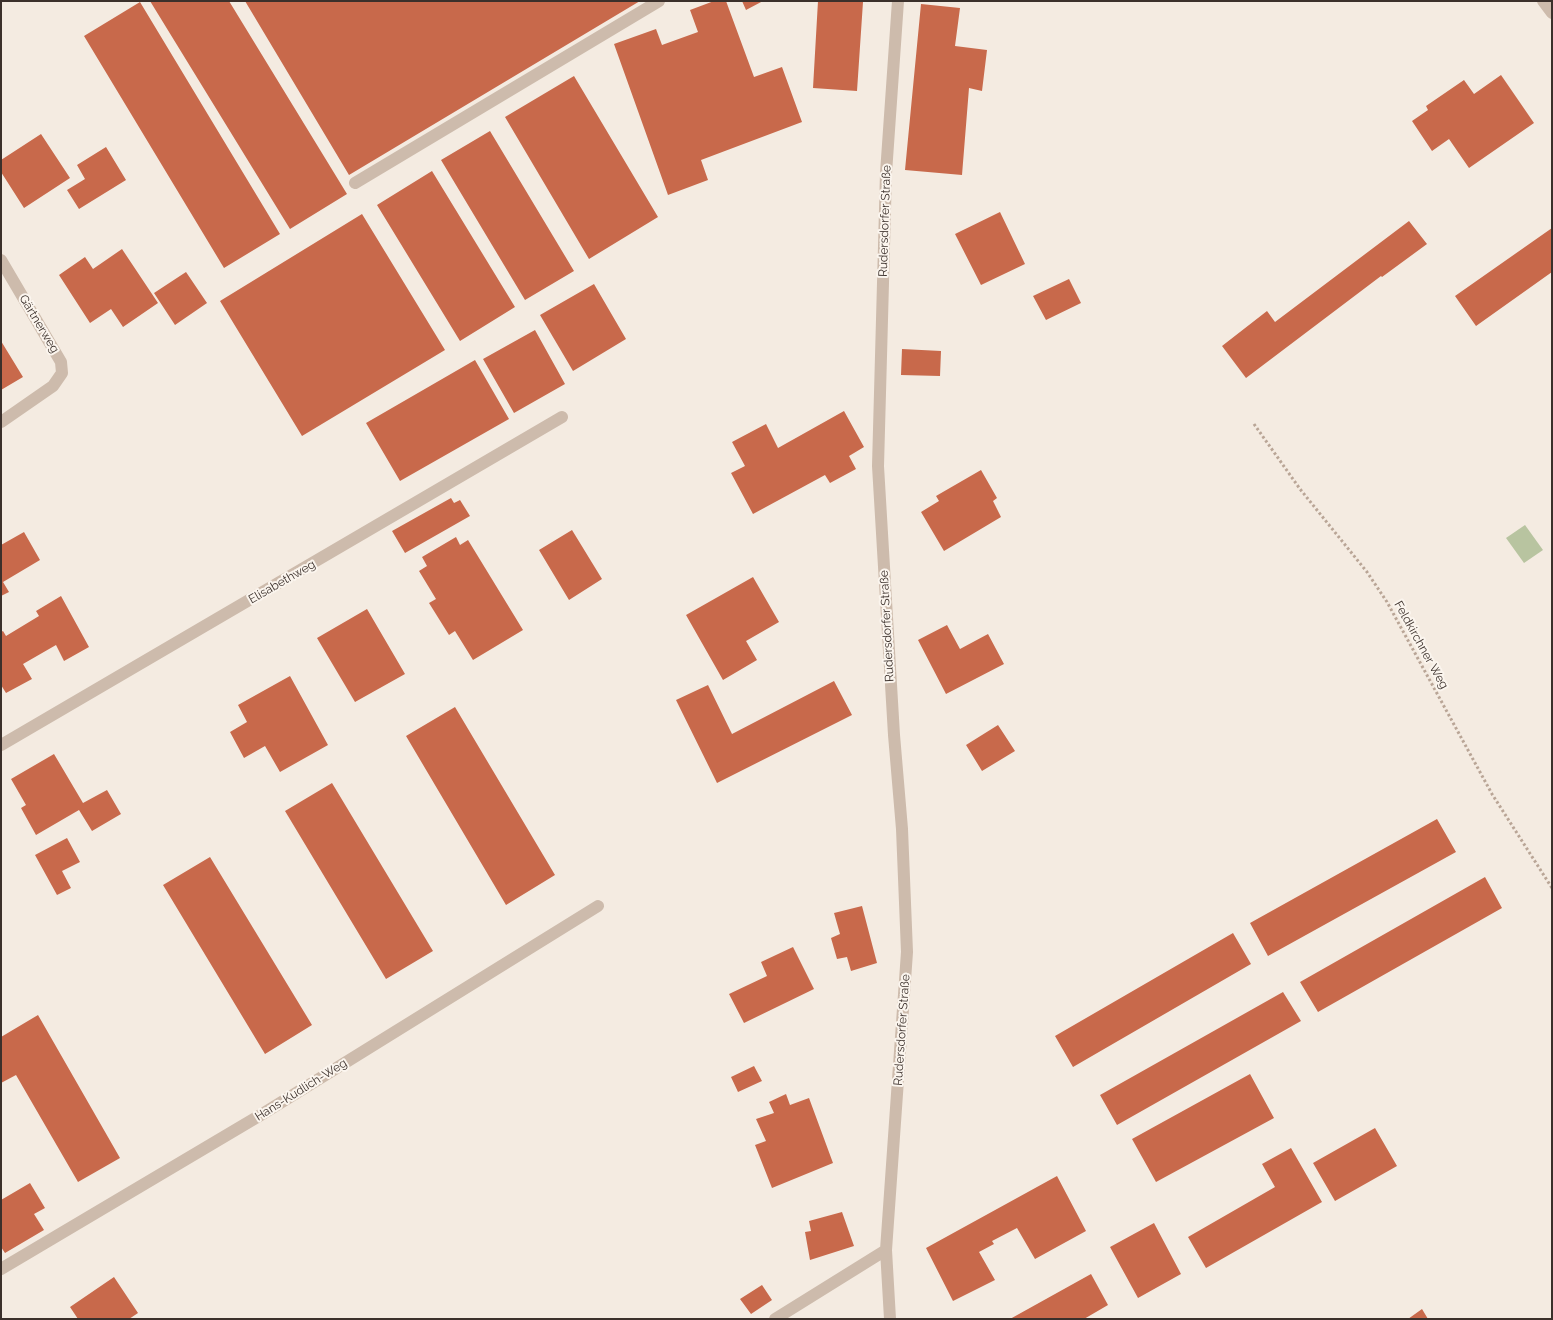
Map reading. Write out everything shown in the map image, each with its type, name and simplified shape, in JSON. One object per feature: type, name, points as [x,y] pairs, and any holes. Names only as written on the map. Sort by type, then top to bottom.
[{"type":"street","points":[[355,183],[659,1]]},
{"type":"street","name":"Rudersdorfer Straße","points":[[890,1319],[886,1250],[908,952],[902,829],[894,735],[878,466],[886,173],[898,1]]},
{"type":"street","points":[[1543,1],[1552,13]]},
{"type":"street","name":"Gärtnerweg","points":[[1,260],[61,362],[62,373],[53,386],[1,422]]},
{"type":"street","name":"Elisabethweg","points":[[1,745],[562,417]]},
{"type":"street","name":"Hans-Kudlich-Weg","points":[[1,1269],[264,1113],[598,906]]},
{"type":"street","points":[[775,1319],[886,1250]]},
{"type":"path","name":"Feldkirchner Weg","points":[[1254,424],[1300,489],[1367,572],[1387,602],[1492,794],[1552,888]]},
{"type":"green space","points":[[1525,525],[1543,550],[1524,563],[1506,538]]},
{"type":"building","points":[[150,1],[229,1],[347,194],[290,229]]},
{"type":"building","points":[[245,1],[640,1],[349,175]]},
{"type":"building","points":[[714,1],[726,1],[754,77],[782,67],[802,122],[701,160],[708,180],[668,195],[614,44],[656,29],[662,45],[698,32],[690,10]]},
{"type":"building","points":[[742,1],[763,1],[746,10]]},
{"type":"building","points":[[818,1],[863,2],[857,91],[813,88]]},
{"type":"building","points":[[140,2],[280,234],[224,268],[84,36]]},
{"type":"building","points":[[921,4],[960,8],[955,46],[987,50],[982,91],[969,88],[962,175],[905,170]]},
{"type":"building","points":[[1501,75],[1534,123],[1469,168],[1449,139],[1432,151],[1412,121],[1428,110],[1426,106],[1464,80],[1474,94]]},
{"type":"building","points":[[574,76],[658,217],[589,259],[505,117]]},
{"type":"building","points":[[490,131],[574,271],[525,300],[441,160]]},
{"type":"building","points":[[41,134],[70,178],[24,208],[1,172],[1,160]]},
{"type":"building","points":[[106,147],[126,180],[79,209],[67,190],[85,179],[77,165]]},
{"type":"building","points":[[432,171],[515,307],[460,341],[377,205]]},
{"type":"building","points":[[1000,212],[1025,264],[981,285],[955,234]]},
{"type":"building","points":[[362,214],[445,350],[302,436],[220,301]]},
{"type":"building","points":[[1409,221],[1427,244],[1381,276],[1246,378],[1222,346],[1267,311],[1275,322]]},
{"type":"building","points":[[1552,228],[1552,272],[1476,326],[1455,296]]},
{"type":"building","points":[[122,249],[158,303],[123,327],[111,309],[90,323],[59,275],[85,257],[93,269]]},
{"type":"building","points":[[186,272],[207,303],[175,325],[154,293]]},
{"type":"building","points":[[1069,279],[1081,303],[1046,320],[1033,296]]},
{"type":"building","points":[[594,284],[626,339],[573,371],[540,315]]},
{"type":"building","points":[[535,330],[565,384],[514,413],[483,359]]},
{"type":"building","points":[[1,341],[23,377],[1,390]]},
{"type":"building","points":[[902,349],[941,351],[940,376],[901,375]]},
{"type":"building","points":[[475,360],[509,419],[400,481],[366,423]]},
{"type":"building","points":[[844,411],[864,447],[849,456],[856,469],[830,483],[825,475],[753,514],[731,473],[745,466],[732,442],[766,424],[778,448]]},
{"type":"building","points":[[981,470],[997,498],[993,501],[1001,517],[944,551],[921,512],[939,501],[936,496]]},
{"type":"building","points":[[451,498],[454,503],[460,500],[470,516],[405,553],[392,531]]},
{"type":"building","points":[[572,530],[602,579],[569,600],[539,550]]},
{"type":"building","points":[[24,532],[40,560],[3,582],[9,592],[1,596],[1,545]]},
{"type":"building","points":[[456,537],[460,545],[468,540],[523,630],[473,660],[455,631],[449,635],[429,603],[436,599],[419,571],[427,566],[422,557]]},
{"type":"building","points":[[753,577],[779,622],[746,641],[757,660],[723,680],[686,615]]},
{"type":"building","points":[[61,596],[89,647],[64,661],[56,645],[23,664],[32,679],[6,693],[1,685],[1,632],[3,631],[6,636],[39,616],[36,611]]},
{"type":"building","points":[[367,609],[405,674],[355,702],[317,638]]},
{"type":"building","points":[[947,625],[960,649],[988,634],[1004,664],[946,694],[918,640]]},
{"type":"building","points":[[290,676],[328,745],[280,772],[265,746],[244,758],[230,732],[247,722],[238,705]]},
{"type":"building","points":[[834,681],[852,715],[717,783],[676,700],[708,685],[732,734]]},
{"type":"building","points":[[455,707],[555,875],[506,905],[406,736]]},
{"type":"building","points":[[998,725],[1015,751],[982,771],[966,745]]},
{"type":"building","points":[[54,754],[83,803],[107,790],[121,814],[92,831],[79,810],[36,835],[21,808],[26,805],[11,779]]},
{"type":"building","points":[[332,783],[433,951],[386,979],[285,811]]},
{"type":"building","points":[[1437,819],[1456,852],[1268,956],[1250,923]]},
{"type":"building","points":[[67,838],[80,862],[62,871],[71,888],[57,895],[35,855]]},
{"type":"building","points":[[210,857],[312,1025],[265,1054],[163,885]]},
{"type":"building","points":[[1485,877],[1502,908],[1318,1012],[1300,982]]},
{"type":"building","points":[[862,906],[877,963],[851,971],[847,957],[837,959],[831,938],[840,934],[834,913]]},
{"type":"building","points":[[1233,933],[1251,964],[1073,1067],[1055,1036]]},
{"type":"building","points":[[793,947],[814,989],[744,1023],[729,994],[767,976],[761,962]]},
{"type":"building","points":[[1283,992],[1301,1021],[1117,1125],[1100,1095]]},
{"type":"building","points":[[38,1015],[120,1158],[78,1182],[16,1075],[1,1083],[1,1037]]},
{"type":"building","points":[[754,1066],[762,1081],[738,1092],[731,1077]]},
{"type":"building","points":[[1250,1074],[1274,1118],[1156,1182],[1132,1139]]},
{"type":"building","points":[[786,1094],[790,1105],[809,1098],[833,1163],[772,1188],[755,1145],[766,1141],[756,1119],[774,1113],[769,1102]]},
{"type":"building","points":[[1375,1128],[1397,1166],[1335,1201],[1313,1163]]},
{"type":"building","points":[[1291,1148],[1322,1202],[1206,1268],[1188,1237],[1275,1187],[1262,1164]]},
{"type":"building","points":[[1057,1176],[1086,1231],[1035,1259],[1017,1228],[992,1241],[994,1244],[979,1252],[995,1280],[953,1301],[926,1248]]},
{"type":"building","points":[[30,1183],[45,1208],[34,1214],[44,1230],[5,1253],[1,1247],[1,1200]]},
{"type":"building","points":[[842,1212],[854,1246],[810,1260],[805,1232],[811,1231],[809,1221]]},
{"type":"building","points":[[1154,1223],[1181,1274],[1138,1298],[1110,1247]]},
{"type":"building","points":[[1091,1274],[1108,1305],[1084,1319],[1010,1319]]},
{"type":"building","points":[[114,1277],[138,1313],[129,1319],[78,1319],[70,1307]]},
{"type":"building","points":[[762,1285],[772,1300],[751,1314],[740,1299]]},
{"type":"building","points":[[1422,1309],[1428,1319],[1408,1319]]}]
